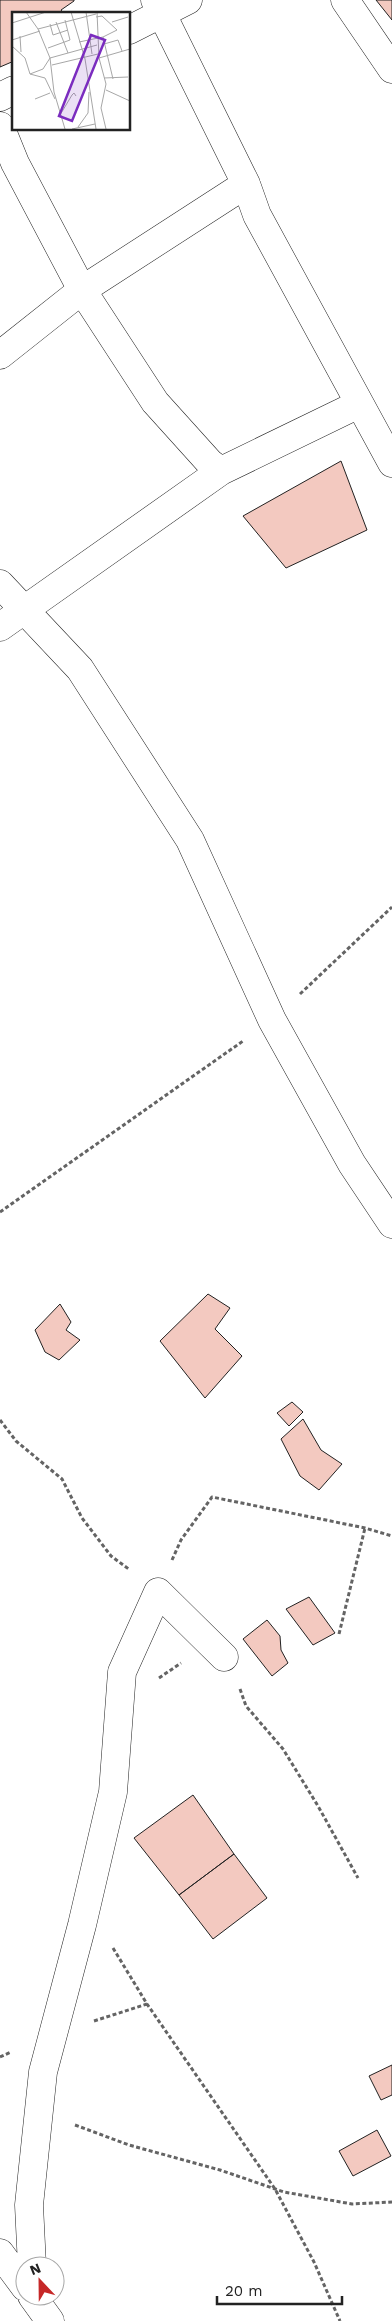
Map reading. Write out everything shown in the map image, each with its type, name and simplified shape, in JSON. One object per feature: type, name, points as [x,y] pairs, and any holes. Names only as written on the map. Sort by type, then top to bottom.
[{"type":"street","points":[[130,29],[157,7],[188,0]]},
{"type":"street","points":[[345,0],[392,69]]},
{"type":"street","points":[[157,7],[246,184],[257,215],[392,463]]},
{"type":"street","points":[[0,97],[12,91]]},
{"type":"street","points":[[0,126],[15,163],[82,290],[155,402],[210,463],[221,471]]},
{"type":"street","points":[[0,355],[82,290],[246,184]]},
{"type":"street","points":[[0,626],[221,471],[359,404]]},
{"type":"street","points":[[0,584],[80,669],[190,840],[272,1020],[352,1164],[392,1224]]},
{"type":"street","points":[[32,2256],[29,2205],[43,2072],[87,1904],[113,1792],[122,1672],[158,1592],[224,1657]]},
{"type":"street","points":[[0,2253],[15,2273]]},
{"type":"street","points":[[39,2306],[50,2321]]},
{"type":"path","points":[[0,1212],[272,1020],[392,907]]},
{"type":"path","points":[[0,1420],[16,1441],[62,1480],[82,1518],[111,1556],[158,1592],[181,1540],[212,1497],[365,1528],[392,1536]]},
{"type":"path","points":[[339,1634],[365,1528]]},
{"type":"path","points":[[119,1706],[185,1660],[227,1657],[246,1706],[283,1749],[318,1806],[358,1878]]},
{"type":"path","points":[[87,1904],[147,2004],[275,2189],[314,2262],[340,2321]]},
{"type":"path","points":[[54,2034],[147,2004]]},
{"type":"path","points":[[39,2111],[129,2145],[220,2170],[275,2189],[352,2204],[392,2202]]},
{"type":"building","points":[[0,0],[74,0],[61,10],[62,12],[12,12],[12,62],[0,67]]},
{"type":"building","points":[[376,0],[392,0],[392,20]]},
{"type":"building","points":[[341,461],[367,530],[286,568],[243,516]]},
{"type":"building","points":[[208,1294],[230,1308],[215,1329],[242,1356],[205,1398],[160,1341]]},
{"type":"building","points":[[60,1304],[71,1322],[66,1330],[80,1340],[59,1360],[45,1352],[35,1330]]},
{"type":"building","points":[[292,1402],[303,1412],[289,1426],[277,1413]]},
{"type":"building","points":[[303,1419],[321,1450],[342,1464],[319,1490],[300,1476],[281,1439]]},
{"type":"building","points":[[309,1597],[335,1633],[313,1645],[286,1609]]},
{"type":"building","points":[[267,1620],[280,1636],[281,1650],[288,1663],[272,1676],[243,1639]]},
{"type":"building","points":[[193,1795],[234,1854],[179,1895],[134,1838]]},
{"type":"building","points":[[234,1854],[267,1898],[213,1939],[179,1895]]},
{"type":"building","points":[[392,2065],[392,2095],[381,2100],[369,2076]]},
{"type":"building","points":[[377,2130],[391,2156],[353,2176],[339,2151]]}]
